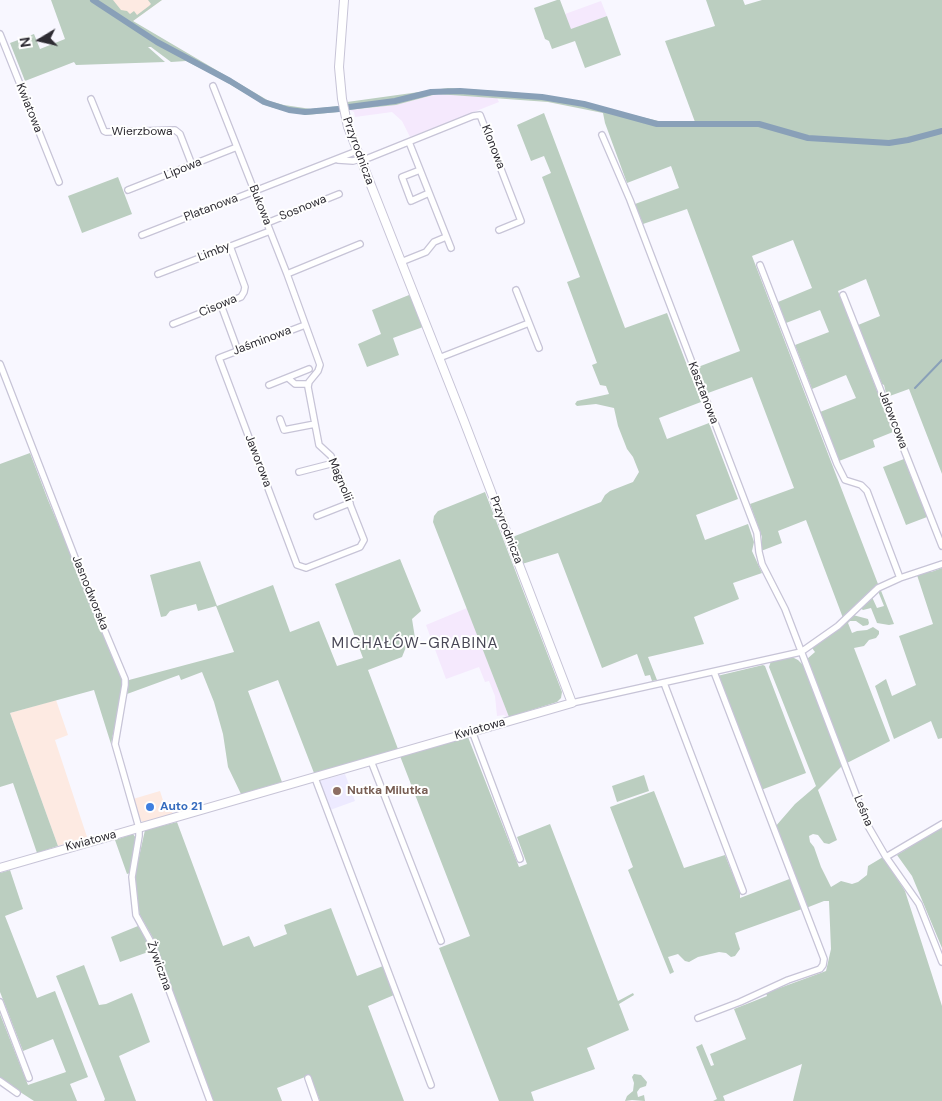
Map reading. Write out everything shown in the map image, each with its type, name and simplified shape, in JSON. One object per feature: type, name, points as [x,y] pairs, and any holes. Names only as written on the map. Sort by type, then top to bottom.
[{"type":"street","name":"Przyrodnicza","points":[[344,0],[340,67],[344,111],[357,151],[572,703]]},
{"type":"street","name":"Kwiatowa","points":[[0,34],[59,182]]},
{"type":"street","name":"Bukowa","points":[[213,86],[305,325]]},
{"type":"street","name":"Wierzbowa","points":[[91,99],[106,132],[175,130],[180,134],[192,165]]},
{"type":"street","name":"Klonowa","points":[[361,160],[473,116],[481,116],[521,221],[499,230]]},
{"type":"street","name":"Kasztanowa","points":[[602,135],[630,200],[757,534],[758,552],[762,564],[785,609],[801,652]]},
{"type":"street","points":[[409,142],[450,248]]},
{"type":"street","name":"Lipowa","points":[[128,190],[237,147]]},
{"type":"street","name":"Platanowa","points":[[142,235],[357,151]]},
{"type":"street","name":"Platanowa","points":[[336,159],[361,160]]},
{"type":"street","points":[[420,170],[402,178],[411,201],[429,193]]},
{"type":"street","name":"Sosnowa","points":[[266,223],[339,194]]},
{"type":"street","name":"Limby","points":[[158,274],[270,231]]},
{"type":"street","points":[[401,262],[426,252],[432,243],[446,237]]},
{"type":"street","points":[[286,274],[360,244]]},
{"type":"street","name":"Cisowa","points":[[173,324],[238,299],[244,292],[244,281],[230,246]]},
{"type":"street","points":[[760,265],[837,464],[845,480],[861,485],[867,491],[900,578]]},
{"type":"street","points":[[516,290],[539,348]]},
{"type":"street","name":"Jałowcowa","points":[[844,295],[942,546]]},
{"type":"street","points":[[221,305],[238,350]]},
{"type":"street","points":[[439,358],[529,323]]},
{"type":"street","points":[[288,378],[295,384],[308,384],[318,371],[320,364],[305,325]]},
{"type":"street","name":"Jaśminowa","points":[[219,358],[305,325]]},
{"type":"street","name":"Jaworowa","points":[[219,358],[297,564]]},
{"type":"street","name":"Jasnodworska","points":[[0,364],[125,680],[115,738],[115,749],[139,828]]},
{"type":"street","points":[[269,385],[309,369]]},
{"type":"street","name":"Magnolii","points":[[297,564],[306,568],[360,547],[364,540],[330,454],[321,447],[308,384]]},
{"type":"street","points":[[280,419],[284,430],[315,424]]},
{"type":"street","points":[[299,472],[334,463]]},
{"type":"street","points":[[317,516],[350,503]]},
{"type":"street","name":"Kwiatowa","points":[[0,868],[572,703],[801,652],[838,626],[878,588],[900,578],[942,564]]},
{"type":"street","name":"Leśna","points":[[801,652],[868,826],[886,857],[904,880],[919,904],[942,962]]},
{"type":"street","points":[[698,1018],[740,1002],[788,980],[820,969],[824,958],[714,672]]},
{"type":"street","points":[[664,683],[743,890]]},
{"type":"street","points":[[472,731],[520,859]]},
{"type":"street","points":[[371,761],[441,941]]},
{"type":"street","points":[[315,778],[431,1085]]},
{"type":"street","points":[[886,857],[942,824]]},
{"type":"street","name":"Żywiczna","points":[[139,828],[140,836],[132,877],[136,915],[152,944],[210,1101]]},
{"type":"street","points":[[0,1002],[29,1078]]},
{"type":"street","points":[[308,1078],[316,1101]]},
{"type":"street","points":[[0,1081],[18,1093]]},
{"type":"shaded area","points":[[101,0],[162,0],[133,21]]},
{"type":"shaded area","points":[[601,1],[607,16],[570,30],[565,14]]},
{"type":"shaded area","points":[[437,94],[497,98],[499,102],[410,137],[402,121],[392,112],[355,117],[354,112],[350,110],[396,105]]},
{"type":"shaded area","points":[[467,608],[509,717],[504,715],[497,716],[495,696],[489,681],[485,682],[479,667],[446,679],[426,625]]},
{"type":"shaded area","points":[[56,700],[68,735],[55,740],[87,837],[58,846],[10,713]]},
{"type":"shaded area","name":"Nutka Milutka","points":[[345,774],[355,801],[330,810],[319,781]]},
{"type":"shaded area","points":[[160,791],[166,810],[171,809],[173,814],[143,822],[140,820],[133,799]]},
{"type":"green space","points":[[51,0],[113,0],[121,10],[127,11],[130,14],[134,11],[137,15],[151,4],[148,0],[162,0],[133,21],[269,101],[311,109],[339,106],[338,112],[306,115],[265,105],[186,61],[171,62],[151,47],[148,47],[165,62],[76,65],[74,62],[25,81],[10,43],[34,34],[40,49],[65,39]]},
{"type":"green space","points":[[560,0],[571,29],[607,16],[621,55],[585,68],[575,41],[552,49],[549,41],[545,39],[534,8]]},
{"type":"green space","points":[[706,0],[743,0],[745,5],[762,0],[942,0],[942,474],[909,389],[887,397],[884,385],[858,325],[880,316],[866,279],[838,291],[893,432],[873,440],[875,447],[839,461],[820,412],[856,398],[846,375],[812,389],[795,345],[829,332],[820,310],[786,323],[778,302],[812,288],[793,240],[752,256],[878,584],[843,618],[806,520],[778,531],[782,543],[761,551],[762,537],[750,504],[794,488],[752,377],[708,393],[698,367],[740,351],[687,209],[643,224],[635,204],[679,188],[671,166],[627,183],[603,113],[548,102],[437,94],[396,105],[348,110],[347,102],[448,88],[513,92],[561,98],[663,122],[695,122],[665,41],[715,26]]},
{"type":"green space","points":[[544,113],[625,328],[667,313],[701,402],[659,418],[667,439],[709,423],[738,499],[696,515],[705,540],[748,524],[754,542],[752,551],[762,573],[733,583],[739,599],[694,617],[704,644],[648,657],[657,680],[652,681],[650,675],[645,676],[637,654],[602,668],[558,553],[522,564],[512,539],[515,536],[601,502],[610,491],[633,482],[639,472],[618,426],[614,408],[596,404],[577,406],[575,404],[577,401],[609,394],[606,386],[600,385],[592,365],[597,363],[567,282],[580,277],[542,177],[551,173],[544,156],[531,161],[517,125]]},
{"type":"green space","points":[[118,177],[132,214],[82,233],[68,196]]},
{"type":"green space","points":[[409,295],[423,327],[393,338],[399,355],[367,367],[358,344],[381,334],[372,310]]},
{"type":"green space","points":[[30,453],[124,681],[111,744],[94,690],[10,713],[58,846],[37,853],[13,783],[0,787],[0,464]]},
{"type":"green space","points":[[904,459],[927,517],[906,525],[883,467]]},
{"type":"green space","points":[[485,492],[562,692],[561,698],[557,702],[509,717],[433,522],[434,516],[438,511]]},
{"type":"green space","points":[[400,559],[421,611],[412,619],[415,638],[406,647],[402,657],[368,670],[398,749],[314,773],[278,680],[248,691],[282,782],[241,794],[228,767],[223,734],[214,702],[202,672],[181,680],[179,675],[127,694],[129,680],[234,652],[216,606],[198,611],[196,604],[170,611],[166,616],[161,617],[150,575],[200,561],[217,606],[273,585],[290,632],[319,621],[337,666],[363,658],[335,584]]},
{"type":"green space","points":[[942,568],[942,738],[938,739],[931,721],[894,739],[875,686],[886,679],[892,696],[916,685],[899,636],[933,624],[917,575],[929,570],[931,572]]},
{"type":"green space","points":[[880,588],[894,624],[877,623],[871,608],[863,610],[860,608],[872,597],[877,608],[884,606],[878,591]]},
{"type":"green space","points":[[853,615],[868,619],[869,623],[863,626],[856,621],[850,621],[848,623],[852,633],[873,627],[879,631],[876,638],[869,640],[864,646],[854,648],[890,741],[847,763],[807,659],[815,652],[812,648]]},
{"type":"green space","points":[[792,657],[803,665],[843,765],[818,790],[837,840],[829,844],[824,843],[818,835],[813,834],[809,836],[810,842],[814,847],[831,887],[841,881],[852,884],[858,882],[867,875],[868,866],[883,857],[905,891],[942,1006],[942,1101],[793,1101],[802,1064],[723,1096],[725,1101],[713,1101],[717,1099],[696,1047],[702,1044],[711,1066],[714,1065],[710,1054],[746,1039],[734,1009],[767,996],[766,993],[826,971],[831,949],[829,901],[806,908],[775,827],[795,804],[816,786],[769,667],[771,661]]},
{"type":"green space","points":[[763,665],[806,773],[761,790],[717,676]]},
{"type":"green space","points":[[468,737],[519,867],[527,864],[517,837],[550,824],[618,1001],[633,993],[634,995],[619,1004],[629,1030],[587,1048],[595,1069],[531,1092],[534,1101],[499,1101],[439,948],[470,936],[400,756]]},
{"type":"green space","points":[[644,775],[649,791],[617,802],[612,786]]},
{"type":"green space","points":[[654,791],[684,868],[725,855],[740,892],[740,898],[792,878],[802,909],[735,933],[740,949],[735,956],[731,957],[726,953],[719,952],[698,957],[689,962],[685,961],[678,954],[668,957],[674,972],[670,974],[628,870],[633,867],[610,807]]},
{"type":"green space","points":[[177,822],[223,946],[249,936],[254,947],[287,934],[284,925],[331,908],[357,976],[383,966],[394,995],[368,1006],[404,1101],[320,1101],[310,1075],[277,1088],[282,1101],[212,1101],[153,938],[140,915],[137,903],[135,875],[145,830]]},
{"type":"green space","points":[[942,827],[942,948],[912,876],[897,855]]},
{"type":"green space","points":[[133,834],[136,838],[130,873],[127,874],[115,840]]},
{"type":"green space","points":[[10,870],[23,909],[5,916],[37,998],[55,991],[88,1077],[70,1084],[77,1101],[34,1101],[0,1079],[0,1014],[28,1085],[66,1072],[53,1039],[23,1051],[0,992],[0,873]]},
{"type":"green space","points":[[138,926],[147,939],[151,951],[120,962],[111,937]]},
{"type":"green space","points":[[84,965],[99,1005],[132,993],[137,1006],[150,1042],[119,1056],[136,1101],[104,1101],[105,1099],[56,976]]},
{"type":"green space","points":[[634,1074],[641,1075],[647,1082],[646,1086],[640,1088],[637,1092],[638,1097],[644,1095],[645,1101],[625,1101],[627,1096],[633,1091],[634,1083],[632,1077]]},
{"type":"waterway","points":[[93,0],[157,42],[230,81],[264,102],[289,110],[305,112],[339,109]]},
{"type":"waterway","points":[[349,107],[395,101],[431,92],[460,91],[542,97],[584,104],[657,124],[759,124],[808,138],[889,143],[942,131]]},
{"type":"waterway","points":[[915,388],[942,360]]},
{"type":"place","name":"Nutka Milutka","points":[[337,791]]},
{"type":"place","name":"Auto 21","points":[[150,807]]},
{"type":"district","name":"MICHAŁÓW-GRABINA","points":[[415,644]]}]
